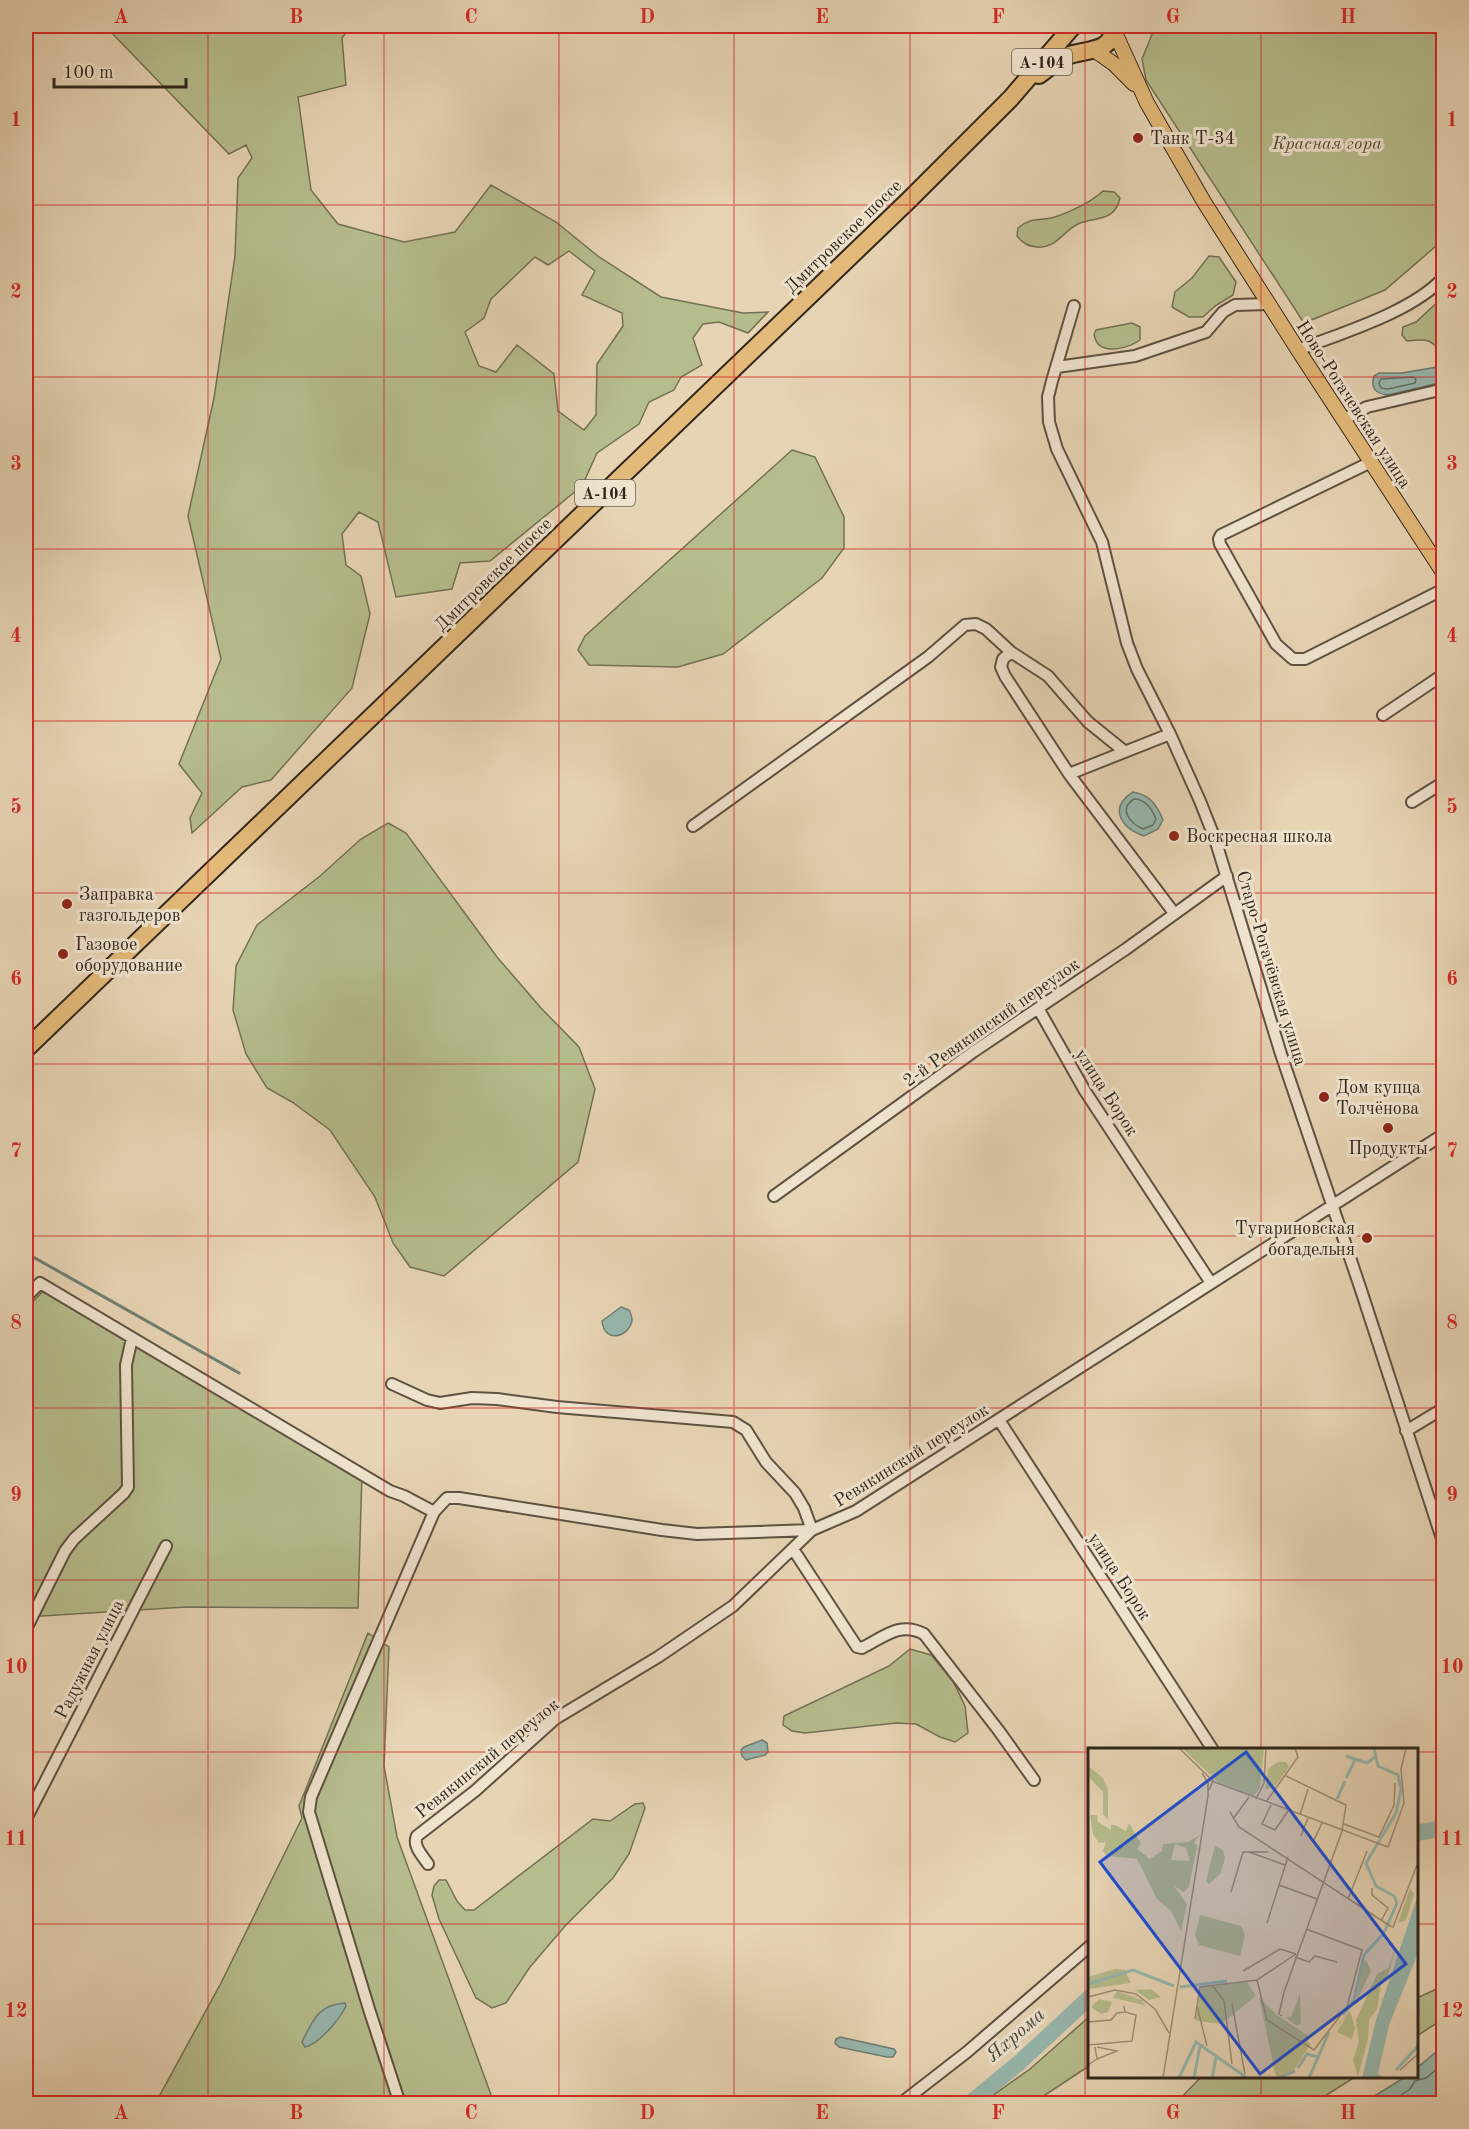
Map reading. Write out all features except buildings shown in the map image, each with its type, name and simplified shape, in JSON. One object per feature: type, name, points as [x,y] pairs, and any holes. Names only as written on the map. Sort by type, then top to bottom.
[{"type":"highway","name":"А-104","points":[[1073,26],[1076,41],[1091,50]]},
{"type":"highway","name":"А-104","points":[[1011,98],[1073,26]]},
{"type":"highway","name":"А-104","points":[[1011,98],[1066,57],[1100,49],[1112,36],[1112,26]]},
{"type":"highway","name":"Дмитровское шоссе","points":[[26,1049],[900,208],[1011,98]]},
{"type":"main road","points":[[1112,26],[1148,103]]},
{"type":"main road","points":[[1091,50],[1129,79],[1148,103]]},
{"type":"main road","name":"Ново-Рогачевская улица","points":[[1148,103],[1236,253],[1443,574]]},
{"type":"street","points":[[1298,350],[1412,302],[1436,285],[1443,277]]},
{"type":"street","points":[[1057,367],[1135,356],[1206,332],[1223,312],[1235,305],[1268,304]]},
{"type":"street","name":"Старо-Рогачёвская улица","points":[[1074,306],[1048,397],[1049,422],[1057,449],[1102,542],[1127,643],[1137,669],[1200,801],[1227,876],[1281,1054],[1443,1545]]},
{"type":"street","points":[[1343,420],[1367,407],[1443,389]]},
{"type":"street","points":[[1371,462],[1221,535],[1219,539],[1276,644],[1293,659],[1305,659],[1443,589]]},
{"type":"street","points":[[693,826],[928,657],[965,625],[976,624],[986,629],[1011,652],[1048,676],[1088,722],[1124,751]]},
{"type":"street","points":[[1011,652],[1003,659],[1001,667],[1005,676],[1069,774],[1174,913]]},
{"type":"street","points":[[1383,715],[1443,674]]},
{"type":"street","points":[[1069,774],[1170,734]]},
{"type":"street","points":[[1412,802],[1443,782]]},
{"type":"street","name":"2-й Ревякинский переулок","points":[[774,1196],[1227,876]]},
{"type":"street","name":"улица Борок","points":[[1038,1008],[1085,1091],[1211,1283]]},
{"type":"street","name":"Ревякинский переулок","points":[[428,1864],[416,1846],[417,1836],[475,1791],[555,1719],[658,1657],[733,1606],[812,1530],[856,1512],[1443,1134]]},
{"type":"street","points":[[26,1298],[40,1283],[390,1491],[434,1512]]},
{"type":"street","points":[[26,1629],[65,1551],[74,1539],[128,1487],[126,1365],[132,1338]]},
{"type":"street","points":[[392,1384],[427,1400],[440,1403],[472,1398],[497,1399],[557,1407],[733,1422],[746,1430],[766,1462],[795,1493],[804,1508],[812,1530],[696,1534],[673,1532],[459,1498],[447,1498],[434,1512],[311,1797],[309,1812],[400,2103]]},
{"type":"street","points":[[1406,1431],[1443,1408]]},
{"type":"street","name":"улица Борок","points":[[999,1420],[1212,1748]]},
{"type":"street","name":"Радужная улица","points":[[26,1819],[166,1546]]},
{"type":"street","points":[[793,1549],[857,1647],[862,1648],[901,1628],[914,1628],[924,1634],[993,1722],[1034,1780]]},
{"type":"street","points":[[900,2103],[967,2052],[1088,1947]]},
{"type":"green space","points":[[105,26],[351,26],[342,38],[346,85],[298,97],[311,190],[338,224],[404,242],[455,232],[491,185],[556,222],[599,257],[661,297],[743,313],[768,312],[748,333],[719,322],[703,324],[693,338],[702,365],[681,377],[674,390],[649,402],[639,424],[597,453],[582,486],[490,561],[460,563],[452,589],[396,597],[378,522],[359,512],[342,534],[346,565],[361,576],[370,614],[352,688],[271,780],[242,787],[192,833],[190,818],[202,793],[179,764],[221,659],[188,516],[214,398],[235,256],[238,178],[252,158],[246,145],[229,154]],"holes":[[[569,251],[595,271],[582,295],[622,313],[623,326],[597,364],[596,415],[584,430],[558,411],[554,374],[517,345],[496,372],[479,366],[465,332],[484,318],[491,299],[535,257],[548,265]]]},
{"type":"green space","name":"Красная гора","points":[[1130,26],[1443,26],[1443,240],[1385,290],[1304,323],[1146,80],[1142,59],[1155,27]]},
{"type":"green space","points":[[1103,191],[1114,192],[1120,198],[1114,211],[1105,217],[1080,223],[1055,242],[1044,247],[1028,245],[1017,236],[1018,228],[1023,224],[1064,214],[1088,202]]},
{"type":"green space","points":[[1209,256],[1219,257],[1236,282],[1233,295],[1203,317],[1189,317],[1172,307],[1175,292],[1192,278]]},
{"type":"green space","points":[[1443,297],[1443,354],[1431,342],[1407,341],[1402,335],[1403,327],[1416,322]]},
{"type":"green space","points":[[1132,323],[1140,327],[1140,340],[1136,343],[1113,349],[1107,349],[1098,344],[1094,335],[1096,330]]},
{"type":"green space","points":[[792,450],[815,457],[844,517],[844,548],[822,578],[723,654],[678,667],[589,665],[578,650],[585,636]]},
{"type":"green space","points":[[388,823],[406,833],[497,957],[541,1008],[579,1047],[595,1089],[578,1162],[444,1276],[410,1267],[393,1243],[375,1197],[330,1130],[292,1102],[267,1088],[246,1054],[233,1010],[236,966],[257,925],[320,876],[361,839]]},
{"type":"green space","points":[[46,1288],[362,1473],[358,1608],[186,1607],[26,1617],[26,1309]]},
{"type":"green space","points":[[368,1633],[389,1647],[384,1766],[397,1837],[494,2103],[155,2104],[221,1983],[302,1818],[299,1806]]},
{"type":"green space","points":[[910,1649],[931,1655],[953,1681],[965,1706],[968,1733],[955,1742],[916,1724],[896,1723],[805,1733],[792,1731],[783,1725],[784,1716],[889,1666]]},
{"type":"green space","points":[[643,1803],[645,1808],[629,1854],[613,1878],[566,1925],[530,1967],[506,2003],[492,2008],[476,1998],[439,1919],[432,1895],[434,1886],[439,1880],[446,1880],[457,1901],[465,1910],[474,1910],[593,1819],[610,1821],[635,1804]]},
{"type":"green space","points":[[1443,1986],[1443,2019],[1418,2035],[1418,1998]]},
{"type":"green space","points":[[1088,2018],[1088,2067],[1033,2103],[982,2103],[1030,2069]]},
{"type":"green space","points":[[1200,2078],[1353,2078],[1314,2103],[1176,2103]]},
{"type":"water","points":[[1443,366],[1443,382],[1388,395],[1377,392],[1374,387],[1374,376],[1379,373],[1402,373]]},
{"type":"water","points":[[1133,792],[1152,802],[1163,820],[1158,829],[1144,836],[1129,828],[1120,817],[1121,804]]},
{"type":"water","points":[[621,1307],[629,1310],[631,1325],[623,1334],[613,1336],[604,1329],[602,1321]]},
{"type":"water","points":[[762,1740],[767,1743],[768,1752],[765,1755],[746,1760],[742,1756],[741,1750],[744,1747]]},
{"type":"water","points":[[345,2003],[346,2006],[334,2024],[311,2045],[305,2047],[302,2042],[322,2010]]},
{"type":"water","points":[[840,2037],[894,2049],[896,2052],[893,2057],[887,2057],[839,2047],[835,2043]]},
{"type":"water","points":[[1443,2046],[1443,2103],[1363,2103],[1403,2078],[1418,2078],[1418,2067]]},
{"type":"waterway","points":[[26,1253],[239,1373]]},
{"type":"waterway","name":"Яхрома","points":[[1418,1833],[1444,1828]]},
{"type":"waterway","name":"Яхрома","points":[[969,2104],[1020,2062],[1088,1999]]},
{"type":"place","name":"Танк Т-34","points":[[1138,138]]},
{"type":"place","name":"Воскресная школа","points":[[1174,836]]},
{"type":"place","name":"Заправка газгольдеров","points":[[67,904]]},
{"type":"place","name":"Газовое оборудование","points":[[63,954]]},
{"type":"place","name":"Дом купца Толчёнова","points":[[1324,1097]]},
{"type":"place","name":"Продукты","points":[[1388,1128]]},
{"type":"place","name":"Тугариновская богадельня","points":[[1367,1238]]}]
